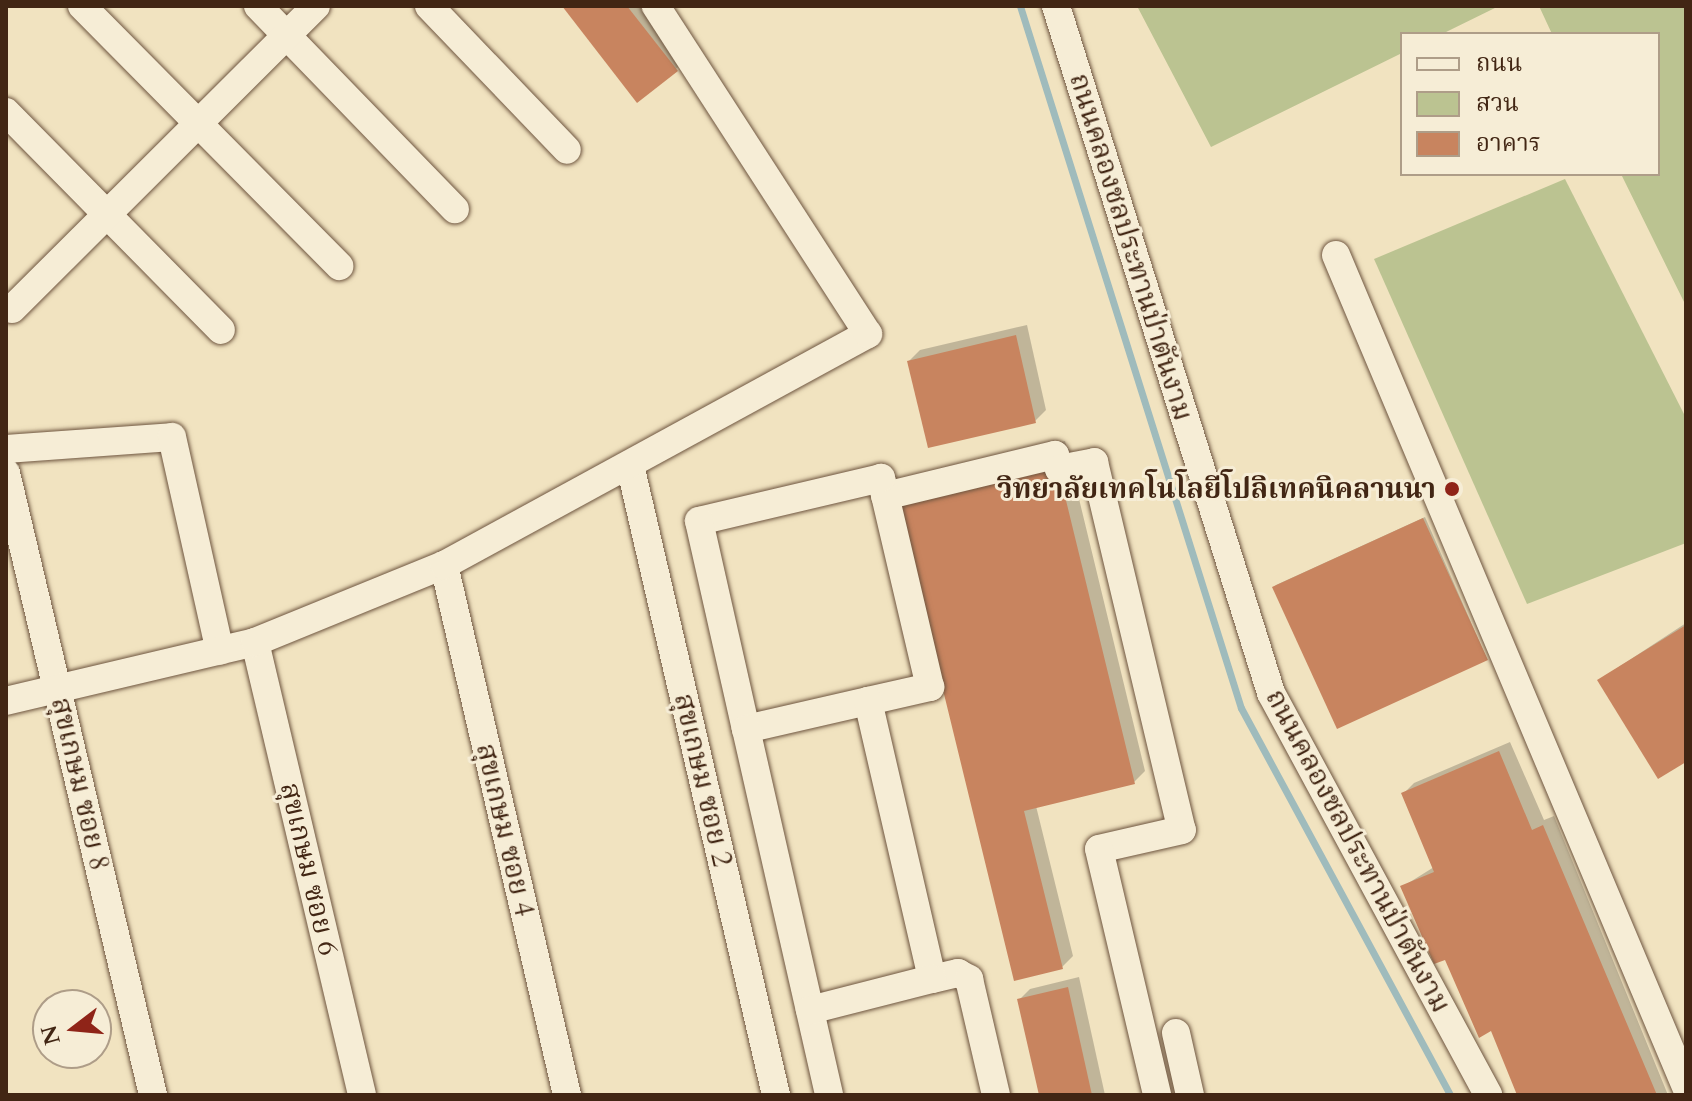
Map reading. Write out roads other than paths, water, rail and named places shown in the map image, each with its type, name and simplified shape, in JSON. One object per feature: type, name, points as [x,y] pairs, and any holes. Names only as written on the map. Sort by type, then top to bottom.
[{"type":"street","points":[[82,6],[339,266]]},
{"type":"street","points":[[258,6],[455,209]]},
{"type":"street","points":[[16,313],[107,214],[316,6]]},
{"type":"street","points":[[429,6],[567,150]]},
{"type":"street","points":[[6,701],[255,642],[444,565],[868,334],[656,6]]},
{"type":"street","name":"ถนนคลองชลประทานป่าตันงาม","points":[[1056,6],[1271,693],[1488,1095]]},
{"type":"street","points":[[6,112],[221,330]]},
{"type":"street","points":[[1336,255],[1686,1087]]},
{"type":"street","points":[[6,449],[172,437],[220,651]]},
{"type":"street","points":[[885,496],[1055,455],[1059,469],[1094,462],[1182,830],[1099,849],[1157,1095]]},
{"type":"street","name":"สุขเกษม ซอย 2","points":[[630,465],[776,1095]]},
{"type":"street","name":"สุขเกษม ซอย 8","points":[[6,473],[153,1095]]},
{"type":"street","points":[[746,729],[930,687],[881,478],[699,521],[746,729],[810,1010],[829,1095]]},
{"type":"street","name":"สุขเกษม ซอย 4","points":[[444,565],[567,1095]]},
{"type":"street","name":"สุขเกษม ซอย 6","points":[[255,642],[362,1095]]},
{"type":"street","points":[[868,701],[932,979]]},
{"type":"street","points":[[810,1010],[958,973],[969,979],[996,1095]]},
{"type":"street","points":[[1176,1033],[1190,1095]]},
{"type":"waterway","points":[[1020,6],[1241,708],[1450,1095]]},
{"type":"place","name":"วิทยาลัยเทคโนโลยีโปลิเทคนิคลานนา","points":[[1452,489]]}]
